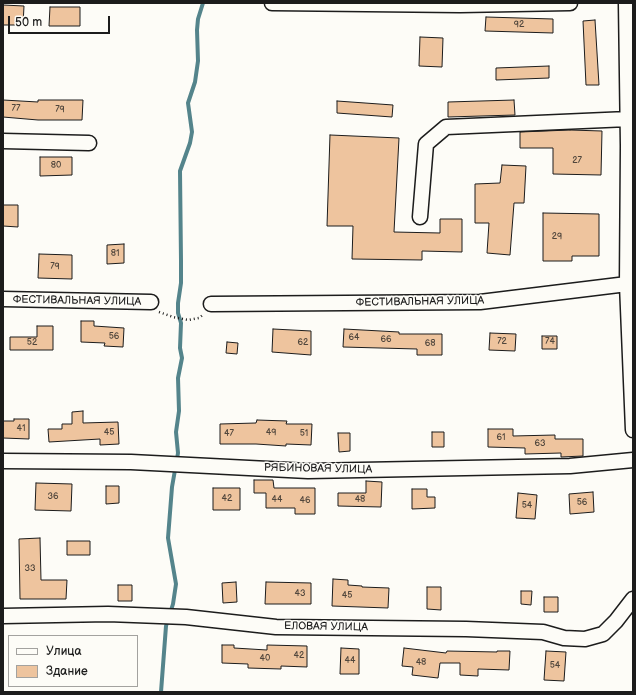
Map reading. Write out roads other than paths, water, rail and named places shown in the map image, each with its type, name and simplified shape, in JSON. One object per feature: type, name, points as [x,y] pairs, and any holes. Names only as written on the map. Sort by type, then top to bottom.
[{"type":"street","points":[[272,3],[454,5],[570,3]]},
{"type":"street","points":[[626,3],[628,119],[631,146],[628,284],[633,430]]},
{"type":"street","points":[[420,217],[426,144],[446,127],[628,119]]},
{"type":"street","points":[[3,141],[89,143]]},
{"type":"street","name":"ФЕСТИВАЛЬНАЯ УЛИЦА","points":[[211,304],[480,302],[628,284]]},
{"type":"street","name":"ФЕСТИВАЛЬНАЯ УЛИЦА","points":[[3,299],[151,302]]},
{"type":"street","name":"РЯБИНОВАЯ УЛИЦА","points":[[3,461],[131,462],[308,471],[570,466],[633,460]]},
{"type":"street","name":"ЕЛОВАЯ УЛИЦА","points":[[3,616],[108,614],[180,617],[276,627],[466,629],[543,632],[564,638],[585,639],[603,634],[616,621],[633,599]]},
{"type":"waterway","points":[[161,692],[166,626],[173,604],[176,584],[168,538],[172,487],[178,453],[176,432],[179,411],[178,378],[182,358],[180,348],[181,323],[178,313],[181,283],[180,171],[190,143],[192,132],[188,103],[195,82],[198,61],[198,19],[203,3]]}]
